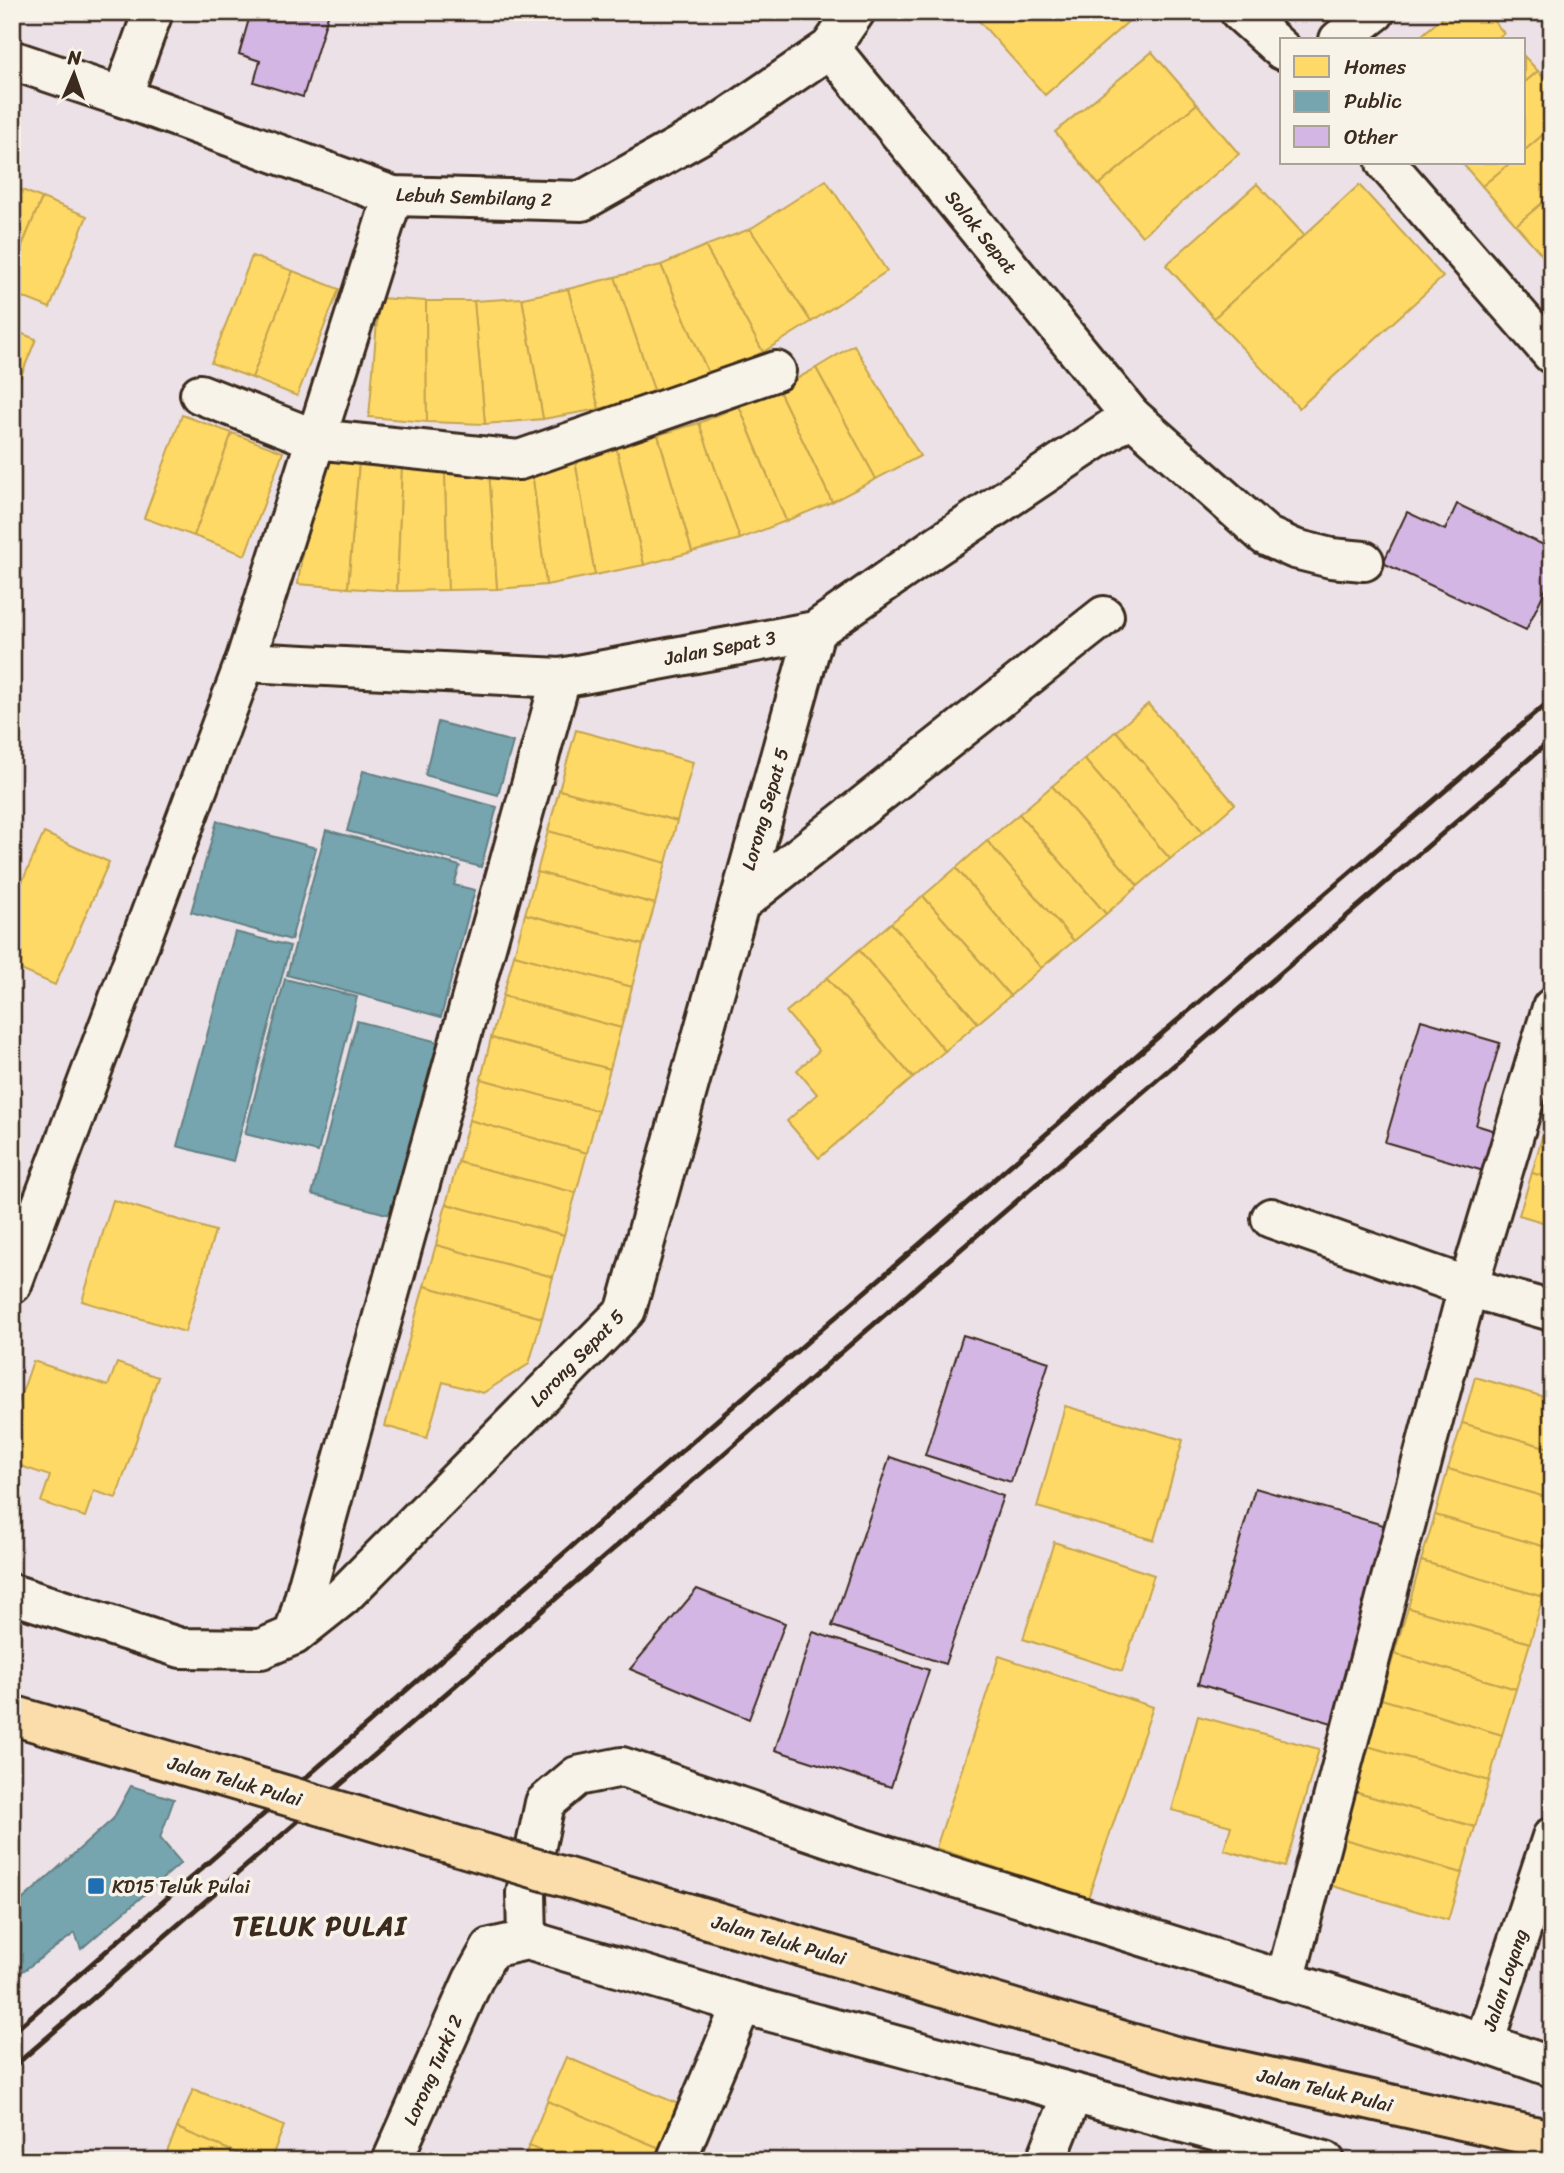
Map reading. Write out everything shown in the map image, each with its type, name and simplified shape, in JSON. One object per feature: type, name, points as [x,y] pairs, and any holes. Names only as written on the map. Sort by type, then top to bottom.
[{"type":"main road","name":"Jalan Teluk Pulai","points":[[12,1715],[1178,2057],[1552,2140]]},
{"type":"street","points":[[122,97],[153,12]]},
{"type":"street","name":"Lebuh Sembilang 2","points":[[12,60],[122,97],[393,196],[582,201],[719,124],[830,48],[855,12]]},
{"type":"street","points":[[1240,12],[1280,48]]},
{"type":"street","points":[[1342,38],[1375,12]]},
{"type":"street","name":"Solok Sepat","points":[[830,48],[1131,416],[1266,536],[1296,549],[1331,558],[1364,561]]},
{"type":"street","points":[[1386,164],[1552,354]]},
{"type":"street","points":[[12,1284],[245,662],[393,196]]},
{"type":"street","points":[[200,394],[315,439],[519,460],[776,371]]},
{"type":"street","name":"Jalan Sepat 3","points":[[245,662],[561,678],[815,631],[1131,416]]},
{"type":"street","points":[[738,904],[1104,616]]},
{"type":"street","name":"Lorong Sepat 5","points":[[12,1594],[181,1648],[261,1649],[295,1635],[343,1596],[626,1310],[815,631]]},
{"type":"street","points":[[295,1635],[561,678]]},
{"type":"street","points":[[1285,1981],[1468,1287],[1552,1008]]},
{"type":"street","points":[[1271,1218],[1468,1287],[1552,1311]]},
{"type":"street","points":[[1317,2159],[742,2004],[527,1940],[526,1893],[545,1803],[577,1776],[622,1767],[867,1850],[1484,2043],[1552,2067]]},
{"type":"street","name":"Jalan Loyang","points":[[1484,2043],[1552,1837]]},
{"type":"street","name":"Lorong Turki 2","points":[[392,2161],[473,1980],[491,1948],[527,1940]]},
{"type":"street","points":[[676,2161],[742,2004]]},
{"type":"street","points":[[1046,2161],[1073,2092]]},
{"type":"building: Homes","points":[[971,12],[1139,12],[1045,95]]},
{"type":"building: Homes","points":[[1449,12],[1486,12],[1504,33],[1498,38],[1418,38]]},
{"type":"building: Homes","points":[[1152,52],[1197,104],[1099,185],[1055,132]]},
{"type":"building: Homes","points":[[1526,58],[1538,71],[1526,81]]},
{"type":"building: Homes","points":[[1538,71],[1552,88],[1552,127],[1526,149],[1526,81]]},
{"type":"building: Homes","points":[[1197,104],[1239,154],[1142,236],[1099,185]]},
{"type":"building: Homes","points":[[1552,127],[1552,195],[1516,225],[1482,186],[1509,164],[1526,164],[1526,149]]},
{"type":"building: Homes","points":[[1463,164],[1509,164],[1482,186]]},
{"type":"building: Homes","points":[[826,180],[887,271],[811,322],[750,229]]},
{"type":"building: Homes","points":[[1257,184],[1304,235],[1214,318],[1166,265]]},
{"type":"building: Homes","points":[[1359,185],[1443,277],[1299,408],[1214,318]]},
{"type":"building: Homes","points":[[12,186],[42,198],[12,270]]},
{"type":"building: Homes","points":[[1552,195],[1552,262],[1550,264],[1516,225]]},
{"type":"building: Homes","points":[[42,198],[87,216],[50,308],[12,293],[12,270]]},
{"type":"building: Homes","points":[[750,229],[811,322],[763,352],[705,246]]},
{"type":"building: Homes","points":[[705,246],[763,352],[710,377],[661,265]]},
{"type":"building: Homes","points":[[252,256],[293,271],[252,378],[211,363]]},
{"type":"building: Homes","points":[[661,265],[710,377],[656,396],[615,277]]},
{"type":"building: Homes","points":[[293,271],[339,289],[297,396],[252,378]]},
{"type":"building: Homes","points":[[615,277],[656,396],[599,409],[568,289]]},
{"type":"building: Homes","points":[[568,289],[599,409],[543,419],[522,298]]},
{"type":"building: Homes","points":[[379,298],[426,301],[427,422],[369,417]]},
{"type":"building: Homes","points":[[522,298],[543,419],[485,424],[474,301]]},
{"type":"building: Homes","points":[[426,301],[474,301],[485,424],[427,422]]},
{"type":"building: Homes","points":[[12,330],[36,339],[12,398]]},
{"type":"building: Homes","points":[[854,345],[920,456],[876,479],[816,368]]},
{"type":"building: Homes","points":[[816,368],[876,479],[832,502],[778,389]]},
{"type":"building: Homes","points":[[778,389],[832,502],[786,521],[739,406]]},
{"type":"building: Homes","points":[[739,406],[786,521],[740,539],[699,423]]},
{"type":"building: Homes","points":[[182,415],[232,433],[194,536],[144,518]]},
{"type":"building: Homes","points":[[699,423],[740,539],[692,552],[658,435]]},
{"type":"building: Homes","points":[[232,433],[283,452],[245,555],[194,536]]},
{"type":"building: Homes","points":[[658,435],[692,552],[644,565],[616,447]]},
{"type":"building: Homes","points":[[616,447],[644,565],[595,575],[574,455]]},
{"type":"building: Homes","points":[[574,455],[595,575],[546,585],[531,463]]},
{"type":"building: Homes","points":[[315,458],[359,463],[348,588],[298,584]]},
{"type":"building: Homes","points":[[359,463],[402,467],[397,591],[348,588]]},
{"type":"building: Homes","points":[[531,463],[546,585],[497,589],[489,470]]},
{"type":"building: Homes","points":[[402,467],[445,469],[448,590],[397,591]]},
{"type":"building: Homes","points":[[445,469],[489,470],[497,589],[448,590]]},
{"type":"building: Homes","points":[[1148,704],[1235,804],[1203,832],[1116,731]]},
{"type":"building: Homes","points":[[576,730],[693,762],[677,821],[559,790]]},
{"type":"building: Homes","points":[[1116,731],[1203,832],[1170,859],[1084,759]]},
{"type":"building: Homes","points":[[1084,759],[1170,859],[1138,886],[1052,786]]},
{"type":"building: Homes","points":[[1052,786],[1138,886],[1106,914],[1019,814]]},
{"type":"building: Homes","points":[[559,790],[677,821],[666,863],[548,831]]},
{"type":"building: Homes","points":[[1019,814],[1106,914],[1074,941],[987,841]]},
{"type":"building: Homes","points":[[548,831],[666,863],[655,904],[537,872]]},
{"type":"building: Homes","points":[[44,833],[109,862],[55,985],[12,966],[19,947],[12,944],[12,904]]},
{"type":"building: Homes","points":[[987,841],[1074,941],[1041,968],[956,868]]},
{"type":"building: Homes","points":[[956,868],[1041,968],[1010,996],[923,896]]},
{"type":"building: Homes","points":[[537,872],[655,904],[643,945],[525,914]]},
{"type":"building: Homes","points":[[923,896],[1010,996],[978,1023],[891,923]]},
{"type":"building: Homes","points":[[525,914],[643,945],[632,987],[514,955]]},
{"type":"building: Homes","points":[[891,923],[978,1023],[945,1051],[859,950]]},
{"type":"building: Homes","points":[[859,950],[945,1051],[913,1078],[827,978]]},
{"type":"building: Homes","points":[[514,955],[632,987],[621,1028],[503,996]]},
{"type":"building: Homes","points":[[827,978],[913,1078],[819,1158],[787,1121],[817,1094],[797,1070],[819,1051],[786,1012]]},
{"type":"building: Homes","points":[[503,996],[621,1028],[610,1069],[491,1038]]},
{"type":"building: Homes","points":[[491,1038],[610,1069],[598,1111],[481,1079]]},
{"type":"building: Homes","points":[[481,1079],[598,1111],[587,1153],[469,1120]]},
{"type":"building: Homes","points":[[1552,1105],[1552,1132],[1544,1130]]},
{"type":"building: Homes","points":[[469,1120],[587,1153],[576,1193],[458,1162]]},
{"type":"building: Homes","points":[[1544,1130],[1552,1132],[1552,1179],[1532,1173]]},
{"type":"building: Homes","points":[[458,1162],[576,1193],[564,1235],[446,1204]]},
{"type":"building: Homes","points":[[1532,1173],[1552,1179],[1552,1225],[1519,1215]]},
{"type":"building: Homes","points":[[113,1200],[215,1231],[185,1332],[82,1301]]},
{"type":"building: Homes","points":[[446,1204],[564,1235],[553,1277],[436,1245]]},
{"type":"building: Homes","points":[[436,1245],[553,1277],[542,1318],[424,1286]]},
{"type":"building: Homes","points":[[424,1286],[542,1318],[529,1364],[483,1393],[443,1382],[427,1438],[385,1426]]},
{"type":"building: Homes","points":[[33,1361],[108,1386],[117,1363],[158,1377],[116,1498],[94,1491],[85,1517],[41,1502],[50,1476],[12,1463],[12,1421]]},
{"type":"building: Homes","points":[[1475,1377],[1552,1399],[1552,1449],[1462,1423]]},
{"type":"building: Homes","points":[[1065,1406],[1183,1440],[1154,1540],[1037,1507]]},
{"type":"building: Homes","points":[[1462,1423],[1552,1449],[1552,1499],[1448,1469]]},
{"type":"building: Homes","points":[[1448,1469],[1552,1499],[1552,1549],[1435,1515]]},
{"type":"building: Homes","points":[[1435,1515],[1552,1549],[1552,1566],[1543,1597],[1421,1561]]},
{"type":"building: Homes","points":[[1054,1542],[1154,1575],[1122,1671],[1023,1639]]},
{"type":"building: Homes","points":[[1421,1561],[1543,1597],[1530,1643],[1408,1608]]},
{"type":"building: Homes","points":[[1408,1608],[1530,1643],[1516,1689],[1394,1654]]},
{"type":"building: Homes","points":[[1394,1654],[1516,1689],[1502,1735],[1381,1699]]},
{"type":"building: Homes","points":[[999,1656],[1153,1707],[1088,1898],[936,1848]]},
{"type":"building: Homes","points":[[1381,1699],[1502,1735],[1489,1781],[1367,1746]]},
{"type":"building: Homes","points":[[1198,1716],[1319,1749],[1285,1867],[1224,1850],[1231,1826],[1172,1810]]},
{"type":"building: Homes","points":[[1367,1746],[1489,1781],[1475,1827],[1354,1792]]},
{"type":"building: Homes","points":[[1354,1792],[1475,1827],[1462,1873],[1340,1838]]},
{"type":"building: Homes","points":[[1340,1838],[1462,1873],[1448,1920],[1326,1884]]},
{"type":"building: Homes","points":[[566,2057],[681,2105],[662,2149],[547,2101]]},
{"type":"building: Homes","points":[[193,2089],[284,2126],[270,2161],[255,2161],[177,2128]]},
{"type":"building: Homes","points":[[547,2101],[662,2149],[657,2161],[564,2161],[529,2146]]},
{"type":"building: Homes","points":[[177,2128],[255,2161],[163,2161]]},
{"type":"building: Homes","points":[[529,2146],[564,2161],[522,2161]]},
{"type":"building: Public","points":[[438,722],[513,742],[498,795],[425,775]]},
{"type":"building: Public","points":[[363,771],[497,807],[481,867],[347,831]]},
{"type":"building: Public","points":[[217,821],[316,848],[291,940],[191,912]]},
{"type":"building: Public","points":[[326,830],[460,866],[454,885],[475,890],[441,1017],[287,975]]},
{"type":"building: Public","points":[[235,932],[290,946],[233,1161],[177,1146]]},
{"type":"building: Public","points":[[285,979],[357,997],[318,1152],[245,1134]]},
{"type":"building: Public","points":[[357,1021],[438,1042],[394,1216],[312,1194]]},
{"type":"building: Public","name":"KD15 Teluk Pulai","points":[[131,1786],[174,1799],[160,1838],[181,1863],[81,1949],[75,1933],[12,1979],[12,1909],[113,1819]]},
{"type":"building: Other","points":[[251,12],[329,12],[303,97],[254,82],[260,61],[239,54]]},
{"type":"building: Other","points":[[1457,504],[1552,549],[1552,576],[1526,630],[1383,563],[1407,512],[1445,530]]},
{"type":"building: Other","points":[[1421,1020],[1500,1043],[1476,1125],[1508,1135],[1497,1175],[1385,1142]]},
{"type":"building: Other","points":[[963,1335],[1049,1362],[1011,1482],[925,1455]]},
{"type":"building: Other","points":[[890,1457],[1003,1496],[945,1664],[832,1626]]},
{"type":"building: Other","points":[[1255,1488],[1390,1527],[1332,1723],[1198,1684]]},
{"type":"building: Other","points":[[697,1589],[785,1623],[749,1719],[630,1669]]},
{"type":"building: Other","points":[[813,1632],[929,1670],[891,1787],[775,1750]]},
{"type":"railway","points":[[12,2033],[1151,1043],[1552,699]]},
{"type":"railway","points":[[12,2068],[1552,739]]},
{"type":"place","name":"KD15 Teluk Pulai","points":[[96,1886]]},
{"type":"district","name":"TELUK PULAI","points":[[320,1926]]}]
